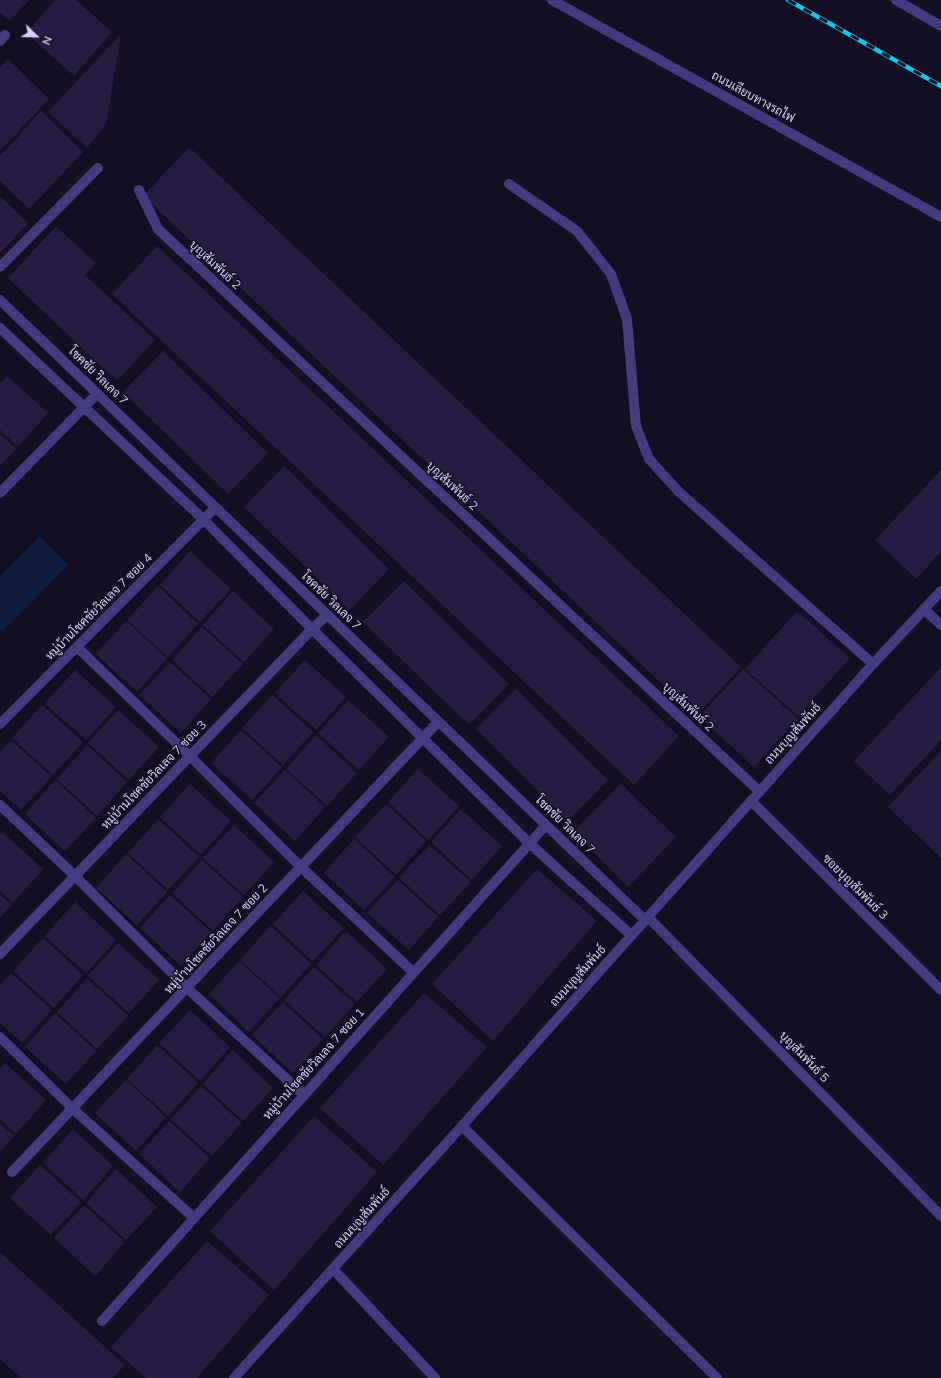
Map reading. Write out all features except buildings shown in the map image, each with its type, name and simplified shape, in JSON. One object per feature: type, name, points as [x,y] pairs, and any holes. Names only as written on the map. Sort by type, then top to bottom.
[{"type":"street","name":"ถนนเลียบทางรถไฟ","points":[[552,0],[941,217]]},
{"type":"street","points":[[896,0],[941,26]]},
{"type":"street","points":[[0,267],[98,168]]},
{"type":"street","points":[[509,184],[577,231],[612,274],[626,319],[636,426],[649,460],[679,492],[872,664]]},
{"type":"street","name":"บุญสัมพันธ์ 2","points":[[139,190],[158,229],[759,791]]},
{"type":"street","name":"โชคชัย วิลเลจ 7","points":[[0,300],[438,722],[646,918]]},
{"type":"street","points":[[0,328],[204,520],[529,843],[631,935]]},
{"type":"street","points":[[0,493],[97,394]]},
{"type":"street","name":"หมู่บ้านโชคชัยวิลเลจ 7 ซอย 4","points":[[0,724],[216,508]]},
{"type":"street","name":"ถนนบุญสัมพันธ์","points":[[234,1378],[462,1126],[872,664],[941,590]]},
{"type":"street","points":[[924,609],[941,625]]},
{"type":"street","name":"หมู่บ้านโชคชัยวิลเลจ 7 ซอย 3","points":[[0,954],[327,615]]},
{"type":"street","points":[[77,647],[190,756],[301,867],[413,972]]},
{"type":"street","name":"หมู่บ้านโชคชัยวิลเลจ 7 ซอย 2","points":[[12,1172],[438,722]]},
{"type":"street","name":"ซอยบุญสัมพันธ์ 3","points":[[751,801],[941,990]]},
{"type":"street","points":[[0,805],[75,876],[187,988],[304,1096]]},
{"type":"street","name":"หมู่บ้านโชคชัยวิลเลจ 7 ซอย 1","points":[[102,1321],[546,825]]},
{"type":"street","name":"บุญสัมพันธ์ 5","points":[[646,918],[941,1216]]},
{"type":"street","points":[[0,1037],[73,1109],[194,1218]]},
{"type":"street","points":[[462,1126],[717,1378]]},
{"type":"street","points":[[333,1269],[435,1378]]},
{"type":"water","points":[[39,536],[68,565],[3,631],[0,628],[0,576]]},
{"type":"railway","points":[[788,0],[941,86]]}]
